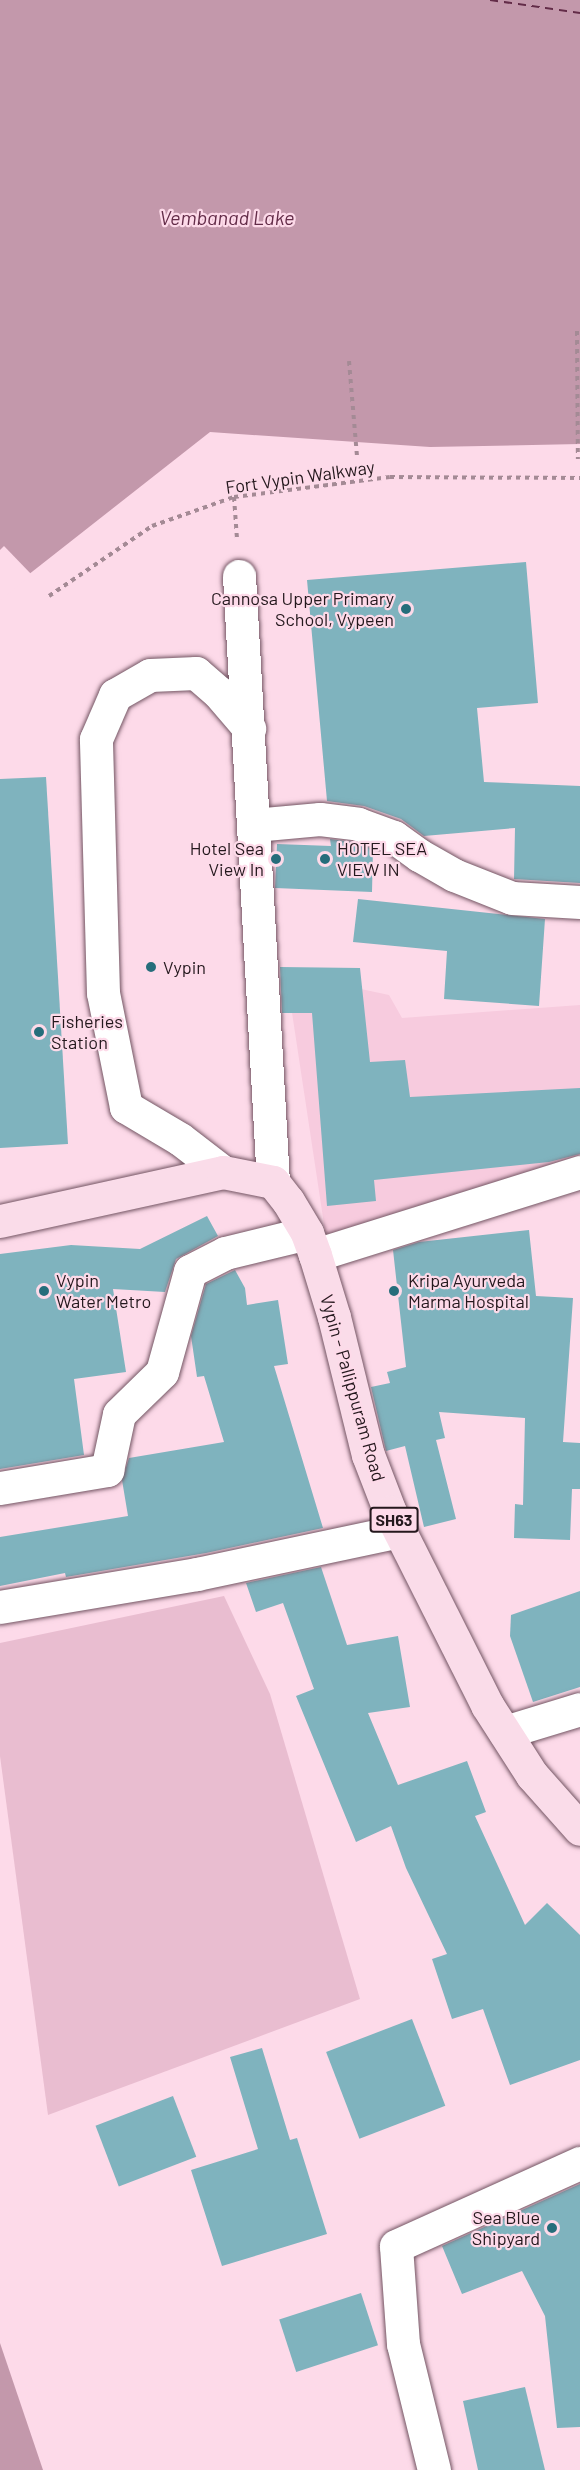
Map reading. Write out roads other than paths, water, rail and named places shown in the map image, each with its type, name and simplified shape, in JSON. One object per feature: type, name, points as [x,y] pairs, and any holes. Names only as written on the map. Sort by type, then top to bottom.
[{"type":"main road","points":[[0,1221],[223,1173],[273,1182]]},
{"type":"main road","name":"Vypin - Pallippuram Road","points":[[273,1182],[288,1201],[311,1244],[334,1317],[368,1455],[399,1531],[483,1698],[532,1775],[580,1829]]},
{"type":"street","points":[[239,576],[273,1182]]},
{"type":"street","points":[[223,1173],[180,1139],[126,1107],[103,993],[96,739],[115,695],[150,675],[196,674],[218,692],[249,729]]},
{"type":"street","points":[[254,825],[320,819],[358,824],[394,837],[419,855],[454,875],[512,898],[580,902]]},
{"type":"street","points":[[0,1488],[107,1470],[119,1414],[162,1372],[189,1270],[225,1252],[311,1244],[580,1172]]},
{"type":"street","points":[[0,1607],[197,1574],[399,1531]]},
{"type":"street","points":[[505,1732],[580,1709]]},
{"type":"street","points":[[434,2470],[403,2344],[396,2246],[580,2163]]},
{"type":"water","name":"Vembanad Lake","points":[[0,0],[580,0],[580,444],[430,447],[210,432],[0,597]]},
{"type":"water","points":[[0,2343],[43,2470],[0,2470]]},
{"type":"place","name":"Cannosa Upper Primary School, Vypeen","points":[[406,609]]},
{"type":"place","name":"Hotel Sea View In","points":[[276,859]]},
{"type":"place","name":"HOTEL SEA VIEW IN","points":[[325,859]]},
{"type":"place","name":"Vypin","points":[[151,967]]},
{"type":"place","name":"Fisheries Station","points":[[39,1032]]},
{"type":"place","name":"Vypin Water Metro","points":[[44,1291]]},
{"type":"place","name":"Kripa Ayurveda Marma Hospital","points":[[394,1291]]},
{"type":"place","name":"Sea Blue Shipyard","points":[[552,2228]]}]
